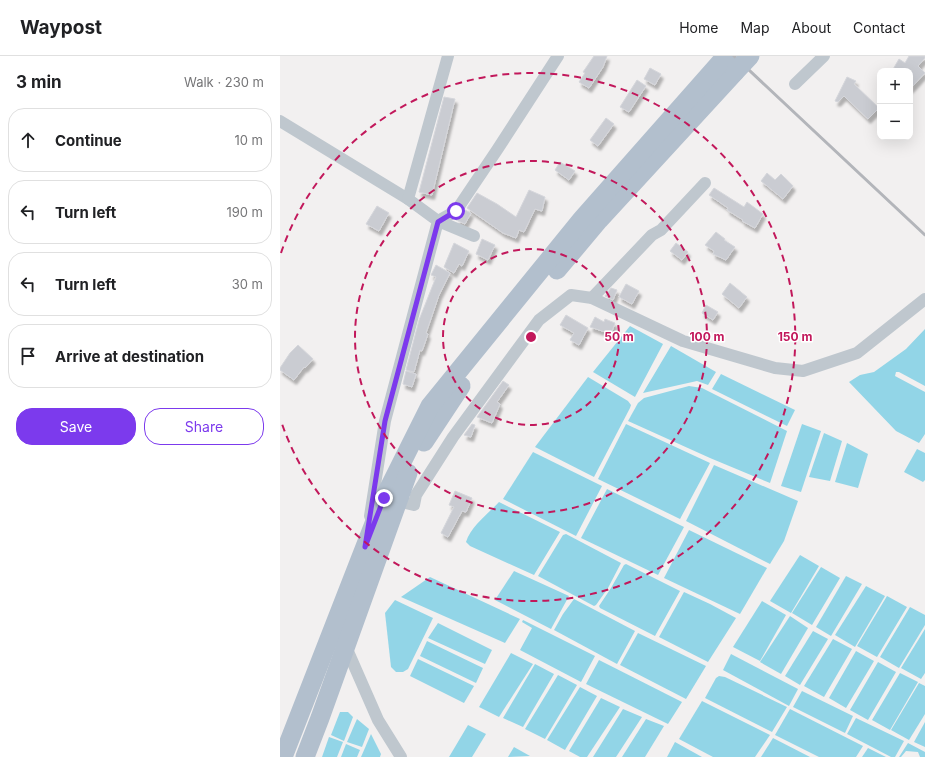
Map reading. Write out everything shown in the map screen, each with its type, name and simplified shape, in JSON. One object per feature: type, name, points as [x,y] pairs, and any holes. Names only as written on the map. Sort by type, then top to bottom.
[{"type":"main road","points":[[283,757],[365,547],[416,454],[458,390],[727,63],[750,56]]},
{"type":"main road","points":[[305,757],[346,647],[391,500]]},
{"type":"street","points":[[408,199],[448,56]]},
{"type":"street","points":[[365,547],[385,421],[438,222],[456,211],[558,56]]},
{"type":"street","points":[[796,84],[824,56]]},
{"type":"street","points":[[280,121],[408,199],[438,222],[474,236]]},
{"type":"street","points":[[592,298],[652,235],[661,230],[706,183]]},
{"type":"street","points":[[391,500],[414,505],[416,495],[453,437],[539,320],[571,295],[592,298],[682,341],[775,368],[803,371],[857,353],[925,299]]},
{"type":"street","points":[[346,647],[378,720],[401,757]]},
{"type":"water","points":[[630,326],[663,344],[635,397],[593,372]]},
{"type":"water","points":[[925,329],[925,386],[899,372],[896,372],[895,376],[925,392],[925,434],[919,443],[896,431],[849,382],[860,375],[874,372],[906,349]]},
{"type":"water","points":[[671,346],[716,372],[708,385],[697,381],[643,393]]},
{"type":"water","points":[[721,374],[795,410],[787,426],[712,389]]},
{"type":"water","points":[[588,377],[628,401],[631,405],[594,477],[535,447]]},
{"type":"water","points":[[689,386],[702,388],[787,431],[770,483],[628,421],[638,403],[644,398]]},
{"type":"water","points":[[626,424],[710,463],[680,519],[598,479]]},
{"type":"water","points":[[802,424],[821,431],[801,492],[781,486]]},
{"type":"water","points":[[824,433],[842,441],[830,481],[809,477]]},
{"type":"water","points":[[847,443],[868,454],[858,488],[835,482]]},
{"type":"water","points":[[917,449],[925,453],[925,480],[923,482],[904,472]]},
{"type":"water","points":[[533,452],[602,486],[576,536],[503,499]]},
{"type":"water","points":[[714,465],[798,501],[784,541],[770,564],[686,521]]},
{"type":"water","points":[[607,489],[684,527],[658,575],[581,538]]},
{"type":"water","points":[[499,502],[560,532],[534,575],[470,546],[466,542],[468,536],[476,525]]},
{"type":"water","points":[[689,530],[767,568],[740,614],[664,578]]},
{"type":"water","points":[[566,534],[621,563],[608,588],[594,606],[538,576],[563,535]]},
{"type":"water","points":[[800,555],[819,566],[791,613],[770,601]]},
{"type":"water","points":[[626,564],[680,591],[655,636],[600,608],[599,606]]},
{"type":"water","points":[[821,567],[840,578],[812,625],[792,613]]},
{"type":"water","points":[[514,571],[569,596],[551,629],[495,600]]},
{"type":"water","points":[[846,576],[862,584],[831,636],[816,627]]},
{"type":"water","points":[[430,577],[520,619],[505,643],[401,597]]},
{"type":"water","points":[[866,586],[885,596],[855,647],[835,635]]},
{"type":"water","points":[[684,592],[736,618],[708,662],[659,637]]},
{"type":"water","points":[[887,596],[907,607],[877,657],[857,646]]},
{"type":"water","points":[[574,599],[635,631],[617,664],[554,630]]},
{"type":"water","points":[[395,600],[433,618],[408,669],[403,672],[396,672],[391,667],[385,613]]},
{"type":"water","points":[[762,601],[786,615],[760,661],[733,647]]},
{"type":"water","points":[[910,607],[925,615],[925,625],[899,668],[880,657]]},
{"type":"water","points":[[790,616],[808,628],[781,674],[760,662]]},
{"type":"water","points":[[523,620],[595,656],[581,682],[520,650],[532,628],[522,622]]},
{"type":"water","points":[[438,623],[492,650],[485,664],[428,638]]},
{"type":"water","points":[[925,629],[925,673],[921,679],[901,668]]},
{"type":"water","points":[[813,631],[828,639],[800,685],[785,676]]},
{"type":"water","points":[[638,633],[706,666],[686,699],[620,665]]},
{"type":"water","points":[[833,639],[852,649],[824,697],[804,686]]},
{"type":"water","points":[[427,641],[483,668],[476,683],[420,656]]},
{"type":"water","points":[[856,651],[874,661],[846,708],[829,698]]},
{"type":"water","points":[[511,653],[533,664],[499,717],[479,707]]},
{"type":"water","points":[[731,654],[798,689],[789,706],[723,670]]},
{"type":"water","points":[[418,659],[474,686],[464,703],[410,676]]},
{"type":"water","points":[[599,660],[682,702],[668,724],[586,684]]},
{"type":"water","points":[[878,662],[896,672],[868,720],[850,710]]},
{"type":"water","points":[[535,664],[554,674],[523,727],[503,718]]},
{"type":"water","points":[[900,673],[918,682],[890,730],[872,720]]},
{"type":"water","points":[[558,675],[577,685],[545,739],[525,729]]},
{"type":"water","points":[[719,676],[725,677],[787,707],[772,732],[705,698],[716,678]]},
{"type":"water","points":[[919,683],[925,686],[925,714],[909,740],[891,730]]},
{"type":"water","points":[[580,687],[597,696],[565,750],[547,740]]},
{"type":"water","points":[[802,691],[853,716],[845,733],[793,707]]},
{"type":"water","points":[[601,698],[620,707],[587,757],[580,757],[569,751]]},
{"type":"water","points":[[702,701],[770,735],[755,757],[713,757],[679,739]]},
{"type":"water","points":[[623,709],[642,717],[616,757],[593,757]]},
{"type":"water","points":[[790,709],[863,746],[856,757],[819,757],[775,735]]},
{"type":"water","points":[[340,712],[348,712],[353,717],[344,741],[331,735]]},
{"type":"water","points":[[856,718],[904,741],[895,757],[891,757],[847,734]]},
{"type":"water","points":[[357,719],[369,729],[362,747],[347,742]]},
{"type":"water","points":[[646,719],[664,726],[645,757],[622,757]]},
{"type":"water","points":[[925,722],[925,747],[914,742]]},
{"type":"water","points":[[468,725],[486,734],[472,757],[449,757]]},
{"type":"water","points":[[371,734],[381,754],[380,757],[361,757]]},
{"type":"water","points":[[329,737],[343,742],[337,757],[322,757]]},
{"type":"water","points":[[773,738],[810,757],[761,757]]},
{"type":"water","points":[[675,742],[702,757],[667,757]]},
{"type":"water","points":[[908,743],[925,752],[925,757],[920,757],[918,752],[906,751],[901,757],[899,757]]},
{"type":"water","points":[[346,744],[360,750],[357,757],[341,757]]},
{"type":"water","points":[[514,747],[530,756],[508,757]]},
{"type":"water","points":[[868,748],[886,757],[862,757]]},
{"type":"building","points":[[594,56],[607,56],[603,67],[589,88],[579,82],[585,73],[583,72]]},
{"type":"building","points":[[909,56],[925,56],[918,66],[925,73],[913,86],[913,68],[894,68],[899,59],[905,63]]},
{"type":"building","points":[[650,68],[661,74],[655,85],[644,79]]},
{"type":"building","points":[[847,77],[856,81],[854,84],[877,106],[877,110],[868,119],[844,96],[838,102],[835,101]]},
{"type":"building","points":[[637,80],[646,86],[629,112],[620,107]]},
{"type":"building","points":[[444,97],[455,99],[432,195],[419,192]]},
{"type":"building","points":[[606,118],[614,124],[598,146],[590,140]]},
{"type":"building","points":[[560,162],[575,171],[569,180],[555,170]]},
{"type":"building","points":[[767,173],[775,180],[781,174],[793,186],[783,199],[761,181]]},
{"type":"building","points":[[714,188],[744,207],[747,202],[763,214],[755,228],[742,221],[743,220],[727,210],[728,208],[709,195]]},
{"type":"building","points":[[529,190],[545,197],[542,211],[535,209],[524,232],[519,230],[516,238],[503,233],[467,208],[477,193],[516,217]]},
{"type":"building","points":[[377,206],[389,213],[379,231],[366,224]]},
{"type":"building","points":[[465,210],[471,213],[465,224],[456,220]]},
{"type":"building","points":[[716,232],[725,239],[724,240],[735,247],[726,260],[713,254],[714,251],[705,245]]},
{"type":"building","points":[[482,239],[495,245],[488,260],[476,254]]},
{"type":"building","points":[[454,243],[469,251],[462,266],[459,264],[454,273],[444,267]]},
{"type":"building","points":[[676,243],[688,252],[682,260],[670,251]]},
{"type":"building","points":[[436,265],[450,273],[439,295],[426,333],[428,334],[422,351],[420,350],[414,372],[406,370],[419,320],[436,277],[431,275]]},
{"type":"building","points":[[730,283],[747,297],[739,308],[722,294]]},
{"type":"building","points":[[626,284],[639,291],[632,304],[619,297]]},
{"type":"building","points":[[611,288],[617,290],[613,300],[605,296]]},
{"type":"building","points":[[706,305],[718,312],[713,320],[702,313]]},
{"type":"building","points":[[566,315],[588,328],[579,345],[570,340],[574,333],[560,325]]},
{"type":"building","points":[[595,317],[604,322],[605,319],[615,323],[611,334],[590,327]]},
{"type":"building","points":[[298,345],[313,359],[305,368],[304,367],[294,380],[280,370],[280,368],[290,353]]},
{"type":"building","points":[[406,371],[416,374],[412,387],[403,384]]},
{"type":"building","points":[[503,381],[509,385],[497,402],[500,404],[492,423],[477,417]]},
{"type":"building","points":[[472,424],[475,425],[471,437],[464,435]]},
{"type":"building","points":[[455,491],[472,498],[466,512],[462,511],[448,537],[441,533],[454,507],[449,505]]},
{"type":"railway","points":[[734,56],[925,235]]},
{"type":"route","points":[[384,498],[365,547],[385,421],[438,222],[456,211]]}]
